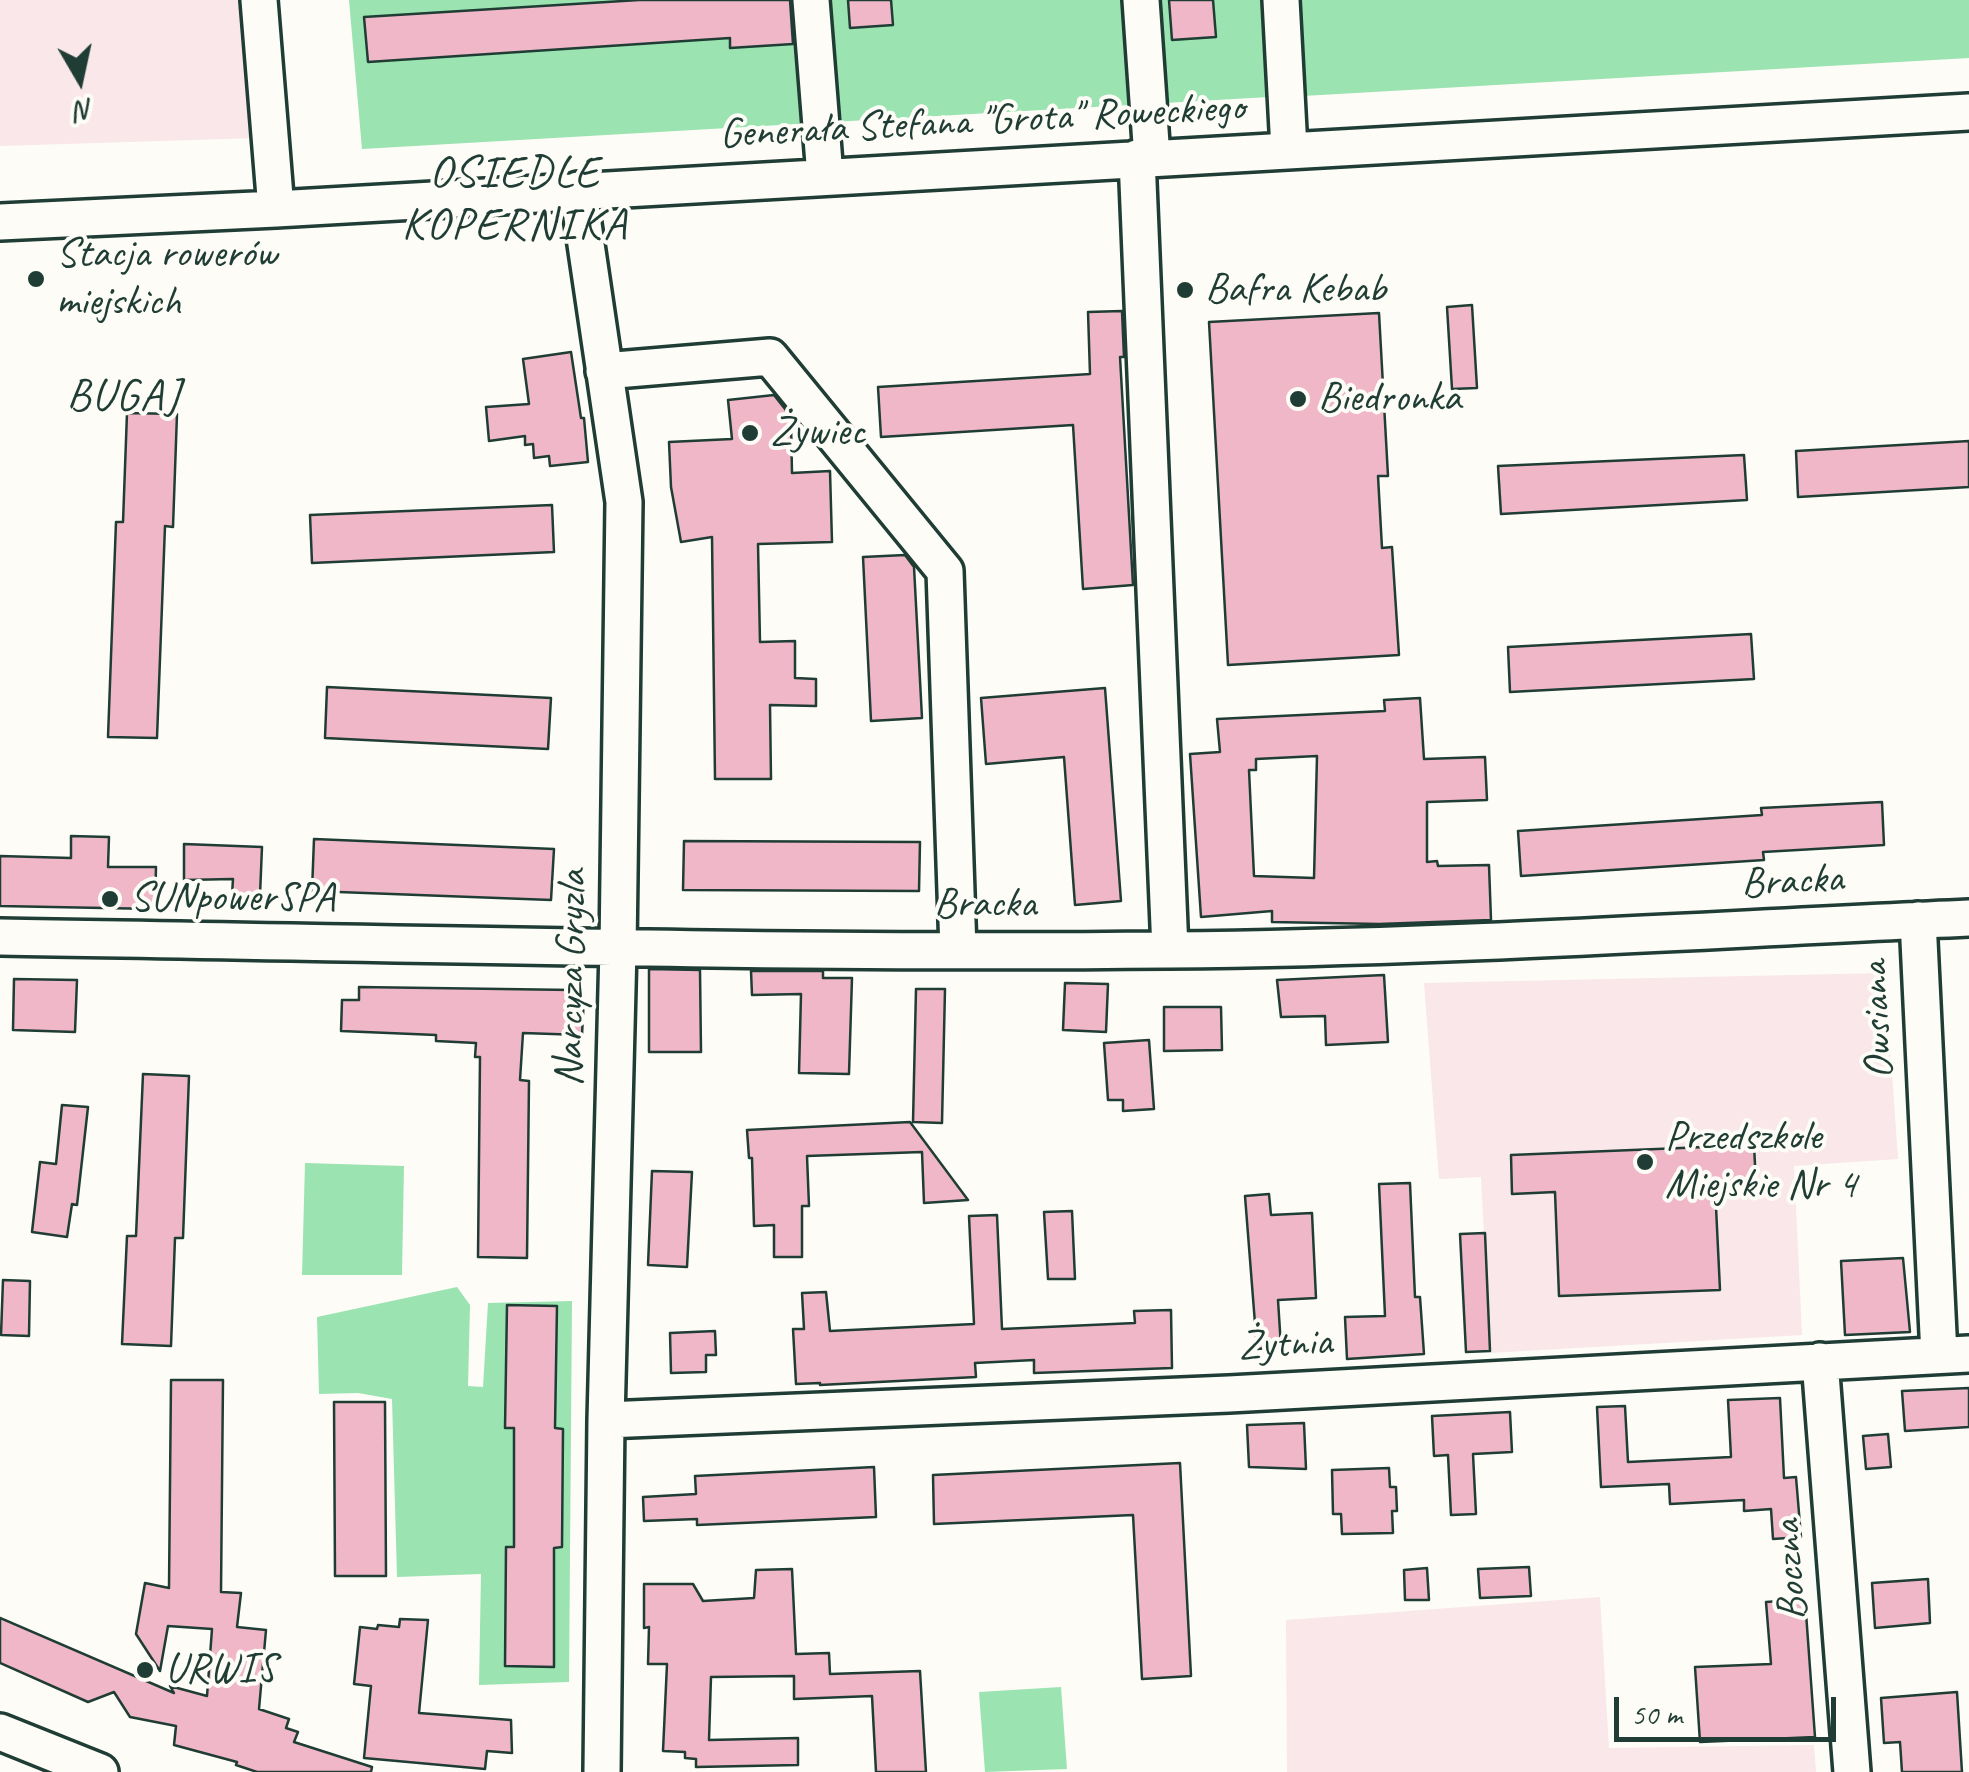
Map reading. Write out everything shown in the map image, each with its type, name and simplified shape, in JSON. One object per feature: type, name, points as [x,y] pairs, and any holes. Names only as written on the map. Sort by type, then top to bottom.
[{"type":"street","points":[[259,0],[276,208]]},
{"type":"street","points":[[811,0],[824,176]]},
{"type":"street","points":[[1141,0],[1170,950]]},
{"type":"street","points":[[1281,0],[1289,150]]},
{"type":"street","name":"Generała Stefana \"Grota\" Roweckiego","points":[[0,222],[1969,112]]},
{"type":"street","name":"Narcyza Gryzla","points":[[578,190],[624,502],[602,1772]]},
{"type":"street","points":[[604,372],[770,357],[945,571],[958,950]]},
{"type":"street","name":"Bracka","points":[[0,938],[618,948],[1170,950],[1500,942],[1969,918]]},
{"type":"street","name":"Owsiana","points":[[1918,920],[1954,1354]]},
{"type":"street","name":"Żytnia","points":[[606,1420],[1229,1394],[1954,1354]]},
{"type":"street","name":"Boczna","points":[[1820,1361],[1852,1772]]},
{"type":"street","points":[[0,1732],[100,1772]]},
{"type":"shaded area","points":[[0,0],[250,0],[258,138],[0,146]]},
{"type":"shaded area","name":"Przedszkole Miejskie Nr 4","points":[[1885,973],[1898,1159],[1794,1166],[1802,1335],[1490,1353],[1481,1177],[1439,1179],[1424,983]]},
{"type":"shaded area","points":[[1600,1597],[1609,1748],[1814,1745],[1816,1772],[1287,1772],[1286,1620]]},
{"type":"green space","points":[[349,0],[1263,0],[1269,97],[362,149]]},
{"type":"green space","points":[[1296,0],[1969,0],[1969,58],[1303,96]]},
{"type":"green space","points":[[305,1163],[404,1166],[402,1275],[302,1275]]},
{"type":"green space","points":[[457,1287],[470,1305],[468,1386],[483,1387],[488,1303],[572,1301],[569,1682],[479,1685],[481,1574],[397,1577],[392,1399],[358,1393],[319,1394],[317,1317]]},
{"type":"green space","points":[[1061,1687],[1067,1769],[985,1772],[979,1692]]},
{"type":"building","points":[[639,0],[790,0],[793,44],[730,48],[730,38],[368,62],[364,17]]},
{"type":"building","points":[[848,0],[891,0],[893,25],[850,28]]},
{"type":"building","points":[[1169,0],[1213,0],[1216,37],[1172,40]]},
{"type":"building","points":[[1472,305],[1477,388],[1452,389],[1447,307]]},
{"type":"building","points":[[1122,311],[1124,357],[1120,357],[1133,585],[1083,589],[1073,425],[881,437],[878,387],[1090,374],[1088,312]]},
{"type":"building","points":[[1379,313],[1388,476],[1378,476],[1382,548],[1392,547],[1399,655],[1228,665],[1209,322]]},
{"type":"building","points":[[571,352],[588,462],[550,466],[549,456],[534,458],[533,444],[525,445],[525,436],[489,441],[486,407],[529,404],[523,359]]},
{"type":"building","points":[[774,395],[796,423],[791,423],[792,473],[830,471],[832,542],[758,544],[760,642],[795,641],[795,678],[816,679],[816,706],[770,705],[771,779],[715,779],[712,537],[681,542],[671,487],[669,442],[732,439],[728,400]]},
{"type":"building","points":[[127,413],[177,414],[173,527],[165,526],[157,738],[108,737],[116,522],[123,522]]},
{"type":"building","points":[[1969,441],[1969,487],[1798,497],[1796,451]]},
{"type":"building","points":[[1744,455],[1747,500],[1501,514],[1498,466]]},
{"type":"building","points":[[552,505],[554,552],[312,563],[310,515]]},
{"type":"building","points":[[905,555],[914,567],[922,718],[871,721],[863,557]]},
{"type":"building","points":[[1751,634],[1754,679],[1510,692],[1508,647]]},
{"type":"building","points":[[327,687],[551,698],[548,749],[325,738]]},
{"type":"building","points":[[1105,688],[1121,901],[1075,905],[1064,757],[986,764],[981,698]]},
{"type":"building","points":[[1420,698],[1424,759],[1485,757],[1487,800],[1427,802],[1427,862],[1437,861],[1438,866],[1489,865],[1491,920],[1272,922],[1272,911],[1201,917],[1190,754],[1220,752],[1217,719],[1385,711],[1384,700]],"holes":[[[1317,756],[1314,878],[1254,876],[1249,770],[1256,770],[1256,759]]]},
{"type":"building","points":[[1882,802],[1884,845],[1763,852],[1764,860],[1521,876],[1518,831],[1762,815],[1761,808]]},
{"type":"building","points":[[71,836],[109,837],[108,867],[156,867],[155,909],[0,906],[0,856],[71,858]]},
{"type":"building","points":[[314,839],[554,849],[551,900],[312,891]]},
{"type":"building","points":[[684,841],[920,842],[919,891],[683,890]]},
{"type":"building","points":[[184,844],[262,847],[260,895],[232,895],[233,879],[184,880]]},
{"type":"building","points":[[649,969],[700,970],[701,1052],[649,1052]]},
{"type":"building","points":[[751,971],[823,971],[823,978],[852,978],[849,1074],[799,1073],[801,994],[752,995]]},
{"type":"building","points":[[1384,975],[1388,1042],[1326,1045],[1325,1016],[1281,1017],[1277,980]]},
{"type":"building","points":[[14,979],[77,980],[75,1032],[13,1030]]},
{"type":"building","points":[[1065,983],[1108,984],[1106,1032],[1063,1030]]},
{"type":"building","points":[[359,987],[573,990],[584,996],[582,1035],[523,1033],[520,1080],[529,1081],[527,1258],[478,1257],[480,1057],[475,1057],[476,1043],[436,1041],[436,1035],[341,1031],[342,1000],[359,1000]]},
{"type":"building","points":[[916,989],[945,989],[942,1123],[913,1122]]},
{"type":"building","points":[[1164,1007],[1221,1007],[1222,1050],[1164,1051]]},
{"type":"building","points":[[1149,1040],[1154,1109],[1123,1111],[1123,1100],[1108,1100],[1104,1043]]},
{"type":"building","points":[[143,1074],[189,1076],[183,1238],[175,1238],[171,1346],[122,1344],[127,1236],[136,1236]]},
{"type":"building","points":[[62,1105],[88,1107],[77,1205],[72,1204],[67,1237],[32,1232],[40,1162],[56,1164]]},
{"type":"building","points":[[910,1122],[968,1200],[924,1203],[922,1152],[807,1156],[809,1206],[802,1206],[802,1257],[774,1257],[774,1225],[754,1226],[747,1130]]},
{"type":"building","points":[[1754,1145],[1756,1184],[1715,1186],[1720,1290],[1559,1296],[1555,1192],[1512,1194],[1511,1155]]},
{"type":"building","points":[[652,1171],[692,1172],[687,1267],[648,1265]]},
{"type":"building","points":[[1410,1183],[1415,1297],[1420,1297],[1424,1354],[1347,1359],[1345,1317],[1385,1316],[1379,1184]]},
{"type":"building","points":[[1269,1194],[1271,1215],[1312,1213],[1316,1298],[1278,1300],[1281,1347],[1257,1349],[1245,1196]]},
{"type":"building","points":[[1072,1211],[1075,1279],[1048,1279],[1044,1212]]},
{"type":"building","points":[[997,1215],[1002,1329],[1135,1323],[1134,1311],[1171,1310],[1172,1368],[1034,1373],[1034,1360],[975,1363],[976,1377],[796,1384],[793,1329],[804,1329],[802,1293],[826,1292],[830,1331],[974,1324],[969,1216]]},
{"type":"building","points":[[1485,1233],[1490,1351],[1466,1352],[1460,1234]]},
{"type":"building","points":[[1903,1258],[1910,1332],[1845,1335],[1841,1261]]},
{"type":"building","points":[[3,1280],[30,1281],[29,1336],[1,1335]]},
{"type":"building","points":[[507,1305],[557,1306],[555,1428],[563,1429],[562,1547],[554,1548],[554,1667],[505,1666],[506,1547],[514,1547],[514,1428],[505,1428]]},
{"type":"building","points":[[715,1331],[716,1355],[706,1355],[706,1372],[671,1373],[670,1333]]},
{"type":"building","points":[[171,1380],[223,1380],[221,1592],[241,1593],[237,1627],[266,1630],[259,1709],[289,1719],[286,1728],[298,1732],[294,1742],[372,1767],[371,1772],[257,1772],[236,1765],[237,1762],[174,1745],[176,1726],[130,1717],[114,1692],[88,1702],[0,1663],[0,1618],[174,1693],[170,1686],[207,1696],[212,1629],[168,1626],[160,1671],[136,1634],[145,1583],[169,1588]]},
{"type":"building","points":[[1969,1388],[1969,1427],[1905,1431],[1902,1391]]},
{"type":"building","points":[[1780,1398],[1784,1478],[1796,1477],[1801,1537],[1773,1539],[1771,1509],[1744,1511],[1744,1500],[1670,1504],[1669,1484],[1601,1487],[1597,1407],[1625,1406],[1628,1462],[1731,1457],[1728,1400]]},
{"type":"building","points":[[334,1402],[385,1402],[386,1576],[335,1576]]},
{"type":"building","points":[[1510,1412],[1512,1452],[1473,1454],[1476,1514],[1451,1515],[1448,1455],[1434,1456],[1432,1416]]},
{"type":"building","points":[[1304,1423],[1306,1469],[1249,1467],[1247,1425]]},
{"type":"building","points":[[1888,1434],[1891,1467],[1866,1469],[1863,1436]]},
{"type":"building","points":[[1180,1463],[1191,1676],[1142,1679],[1133,1515],[934,1524],[933,1475]]},
{"type":"building","points":[[874,1467],[876,1517],[697,1525],[697,1519],[644,1521],[643,1497],[696,1494],[695,1476]]},
{"type":"building","points":[[1389,1468],[1390,1487],[1396,1487],[1393,1533],[1342,1534],[1341,1514],[1333,1514],[1332,1470]]},
{"type":"building","points":[[1529,1567],[1531,1596],[1480,1598],[1478,1569]]},
{"type":"building","points":[[1427,1568],[1429,1600],[1405,1600],[1404,1570]]},
{"type":"building","points":[[792,1569],[796,1654],[829,1653],[830,1674],[920,1671],[926,1772],[876,1772],[872,1696],[794,1699],[794,1676],[711,1677],[709,1740],[798,1738],[798,1765],[696,1767],[696,1759],[685,1758],[685,1752],[663,1751],[667,1664],[648,1664],[644,1584],[693,1584],[703,1601],[754,1598],[756,1570]]},
{"type":"building","points":[[1928,1579],[1930,1623],[1875,1628],[1872,1583]]},
{"type":"building","points":[[1805,1599],[1815,1737],[1700,1742],[1695,1667],[1771,1664],[1766,1602]]},
{"type":"building","points":[[400,1619],[428,1620],[419,1713],[511,1720],[512,1753],[487,1751],[485,1769],[364,1758],[371,1686],[354,1684],[360,1627],[399,1627]]},
{"type":"building","points":[[1957,1692],[1962,1772],[1902,1772],[1900,1742],[1884,1743],[1881,1698]]},
{"type":"place","name":"Stacja rowerów miejskich","points":[[36,279]]},
{"type":"place","name":"Bafra Kebab","points":[[1185,290]]},
{"type":"place","name":"Biedronka","points":[[1298,399]]},
{"type":"place","name":"Żywiec","points":[[750,433]]},
{"type":"place","name":"SUNpowerSPA","points":[[110,899]]},
{"type":"place","name":"Przedszkole Miejskie Nr 4","points":[[1645,1162]]},
{"type":"place","name":"URWIS","points":[[145,1670]]},
{"type":"district","name":"OSIEDLE KOPERNIKA","points":[[515,200]]},
{"type":"district","name":"BUGAJ","points":[[124,397]]}]
